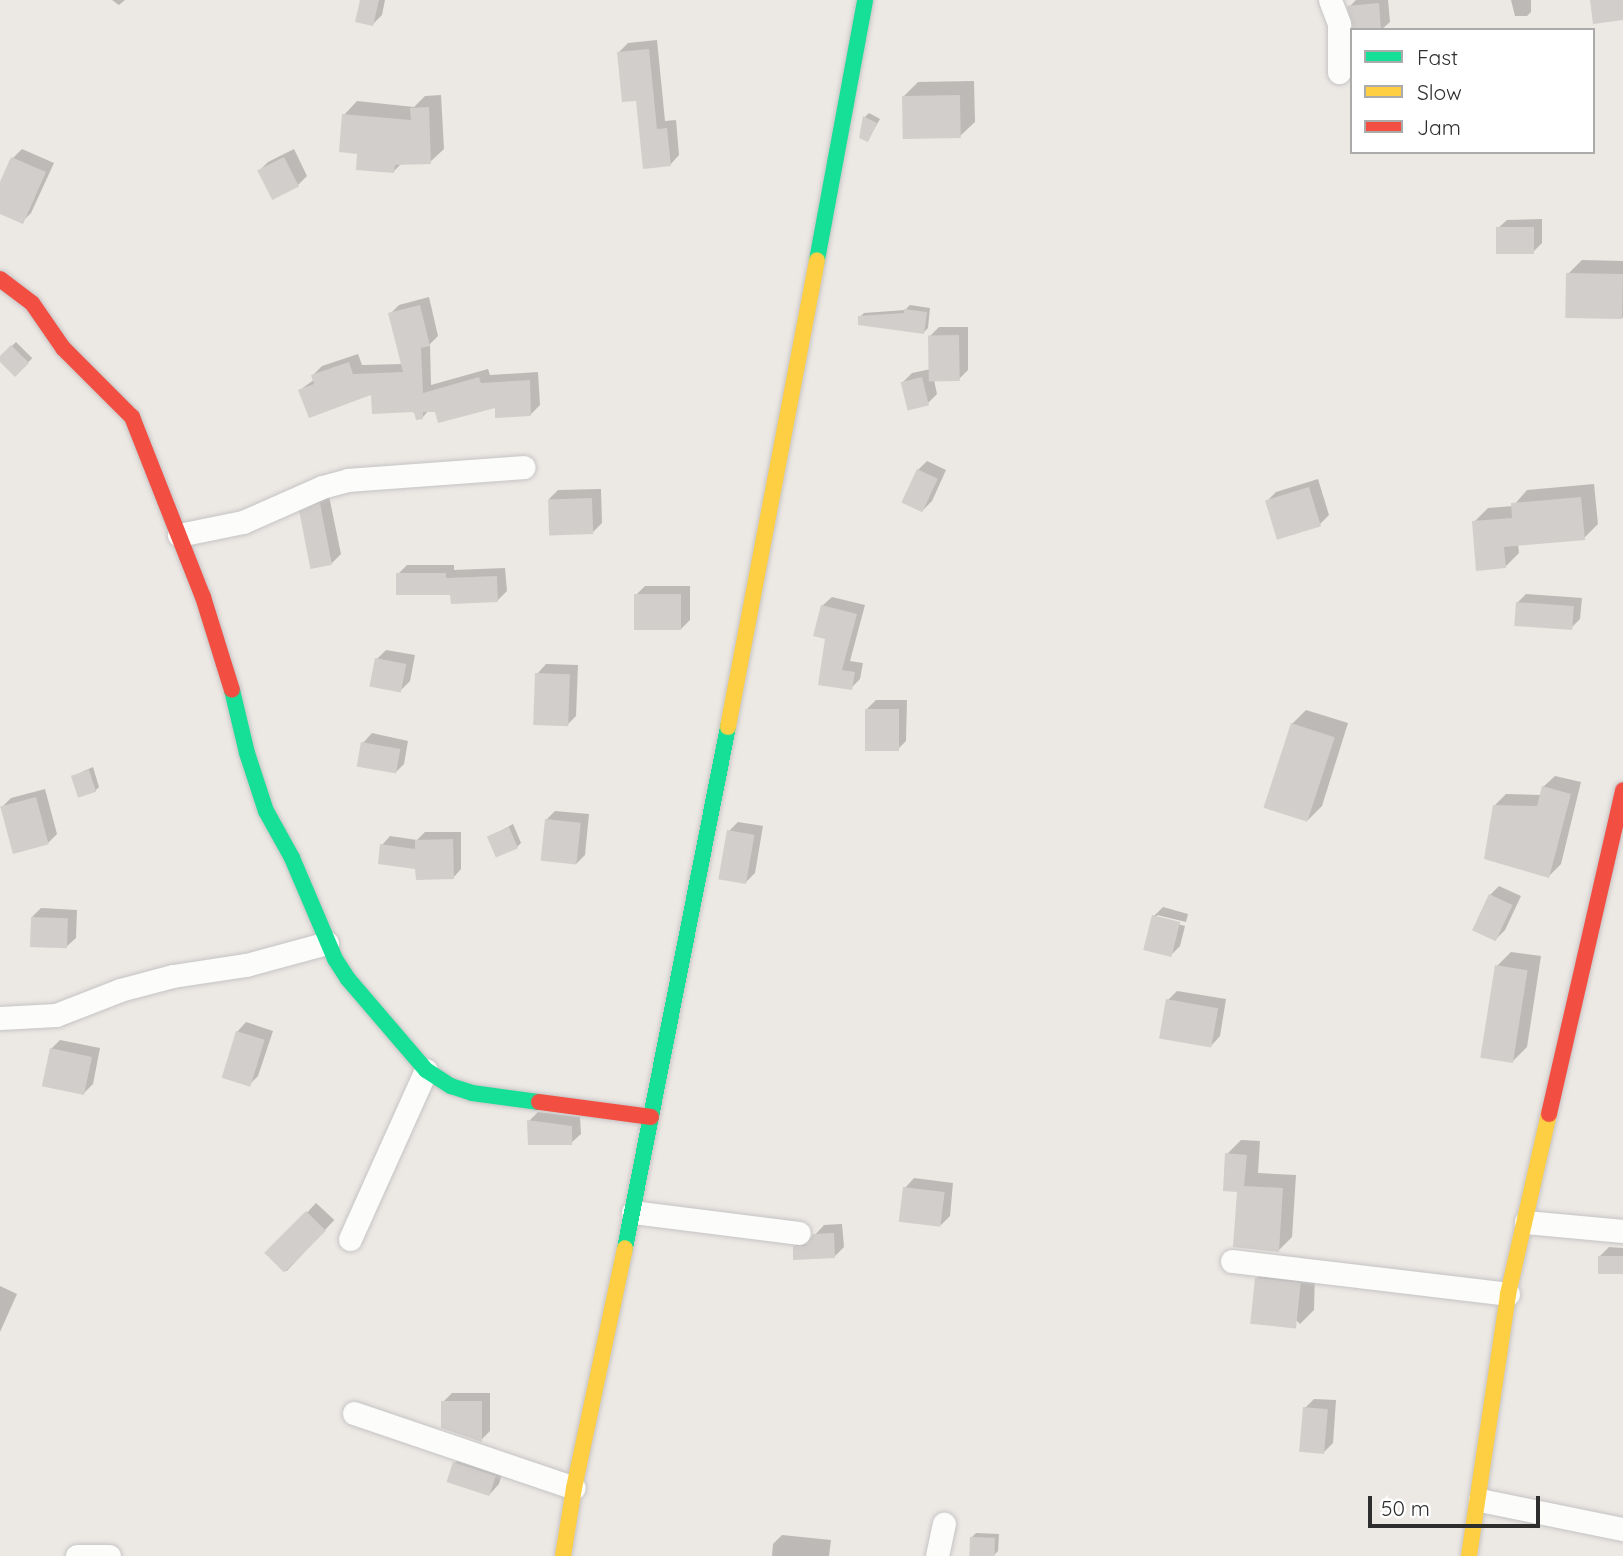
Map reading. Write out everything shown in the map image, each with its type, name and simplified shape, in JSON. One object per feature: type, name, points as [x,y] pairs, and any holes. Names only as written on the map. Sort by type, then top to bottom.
[{"type":"street","points":[[563,1556],[574,1488],[633,1212],[778,469],[865,0]]},
{"type":"street","points":[[1330,0],[1339,24],[1339,72]]},
{"type":"street","points":[[0,279],[32,303],[63,348],[132,417],[179,535],[227,669],[247,753],[266,811],[292,858],[327,943],[348,979],[425,1070],[451,1086],[472,1093],[651,1117]]},
{"type":"street","points":[[179,535],[243,522],[282,503],[348,480],[524,467]]},
{"type":"street","points":[[1469,1556],[1480,1500],[1508,1294],[1623,790]]},
{"type":"street","points":[[0,1018],[56,1015],[120,990],[173,976],[246,965],[327,943]]},
{"type":"street","points":[[350,1239],[425,1070]]},
{"type":"street","points":[[633,1212],[799,1233]]},
{"type":"street","points":[[1526,1222],[1623,1231]]},
{"type":"street","points":[[1232,1261],[1508,1294]]},
{"type":"street","points":[[354,1413],[574,1488]]},
{"type":"street","points":[[1480,1500],[1623,1529]]},
{"type":"street","points":[[937,1556],[944,1524]]},
{"type":"street","points":[[77,1556],[109,1556]]},
{"type":"building","points":[[360,0],[379,0],[373,26],[355,22]]},
{"type":"building","points":[[1590,0],[1623,0],[1623,20],[1593,24]]},
{"type":"building","points":[[1379,3],[1381,28],[1352,28],[1347,6]]},
{"type":"building","points":[[649,49],[657,129],[667,128],[671,166],[643,169],[636,101],[622,102],[617,52]]},
{"type":"building","points":[[960,95],[961,138],[903,139],[902,96]]},
{"type":"building","points":[[429,107],[431,164],[395,165],[394,173],[356,170],[357,154],[339,152],[342,114],[411,120],[410,108]]},
{"type":"building","points":[[863,116],[877,123],[868,142],[859,138]]},
{"type":"building","points":[[11,157],[46,172],[23,224],[0,214],[0,182]]},
{"type":"building","points":[[284,157],[299,186],[272,200],[257,171]]},
{"type":"building","points":[[1496,227],[1534,227],[1534,254],[1496,254]]},
{"type":"building","points":[[1566,273],[1623,274],[1622,319],[1565,318]]},
{"type":"building","points":[[420,305],[430,346],[421,348],[423,393],[479,377],[481,383],[530,380],[531,416],[495,418],[495,408],[438,423],[435,412],[423,412],[423,419],[416,420],[414,412],[372,414],[371,395],[309,418],[298,390],[314,384],[311,375],[349,362],[353,374],[403,372],[388,313]]},
{"type":"building","points":[[904,309],[927,312],[924,334],[858,325],[858,316],[904,313]]},
{"type":"building","points":[[959,335],[960,381],[929,382],[928,336]]},
{"type":"building","points":[[11,345],[29,363],[15,377],[0,362],[0,356]]},
{"type":"building","points":[[922,377],[929,405],[908,410],[901,382]]},
{"type":"building","points":[[917,469],[938,479],[922,512],[901,503]]},
{"type":"building","points":[[1309,487],[1321,526],[1277,540],[1265,500]]},
{"type":"building","points":[[1581,497],[1585,540],[1504,547],[1506,568],[1476,571],[1472,521],[1512,518],[1511,503]]},
{"type":"building","points":[[592,498],[593,534],[549,536],[548,500]]},
{"type":"building","points":[[320,503],[332,565],[310,569],[298,507]]},
{"type":"building","points":[[396,573],[446,573],[446,578],[497,576],[498,602],[451,604],[450,595],[396,595]]},
{"type":"building","points":[[634,594],[681,594],[681,630],[634,630]]},
{"type":"building","points":[[1516,602],[1574,606],[1572,630],[1514,626]]},
{"type":"building","points":[[821,605],[857,614],[842,670],[855,672],[852,690],[818,685],[825,639],[813,636]]},
{"type":"building","points":[[375,658],[406,664],[401,693],[369,686]]},
{"type":"building","points":[[535,673],[570,674],[568,726],[533,725]]},
{"type":"building","points":[[865,709],[899,709],[899,751],[865,751]]},
{"type":"building","points":[[1291,723],[1335,737],[1307,822],[1263,808]]},
{"type":"building","points":[[361,742],[400,749],[396,774],[357,767]]},
{"type":"building","points":[[89,770],[96,792],[78,798],[71,776]]},
{"type":"building","points":[[1542,786],[1571,794],[1549,878],[1484,859],[1493,805],[1537,806]]},
{"type":"building","points":[[36,797],[49,844],[13,854],[0,807]]},
{"type":"building","points":[[545,819],[581,823],[576,865],[541,861]]},
{"type":"building","points":[[509,827],[518,848],[496,858],[487,836]]},
{"type":"building","points":[[727,830],[755,835],[746,884],[718,879]]},
{"type":"building","points":[[453,839],[454,879],[416,880],[415,869],[378,864],[380,844],[415,849],[415,840]]},
{"type":"building","points":[[1489,894],[1513,905],[1496,941],[1472,930]]},
{"type":"building","points":[[1152,915],[1180,922],[1171,957],[1143,950]]},
{"type":"building","points":[[31,917],[68,918],[67,948],[30,947]]},
{"type":"building","points":[[1495,965],[1528,970],[1513,1063],[1480,1058]]},
{"type":"building","points":[[1166,999],[1218,1008],[1211,1048],[1159,1038]]},
{"type":"building","points":[[236,1031],[265,1040],[250,1087],[222,1078]]},
{"type":"building","points":[[50,1048],[92,1057],[84,1095],[42,1086]]},
{"type":"building","points":[[527,1120],[572,1126],[572,1145],[528,1145]]},
{"type":"building","points":[[1225,1153],[1247,1155],[1244,1186],[1283,1188],[1279,1252],[1233,1247],[1237,1192],[1223,1191]]},
{"type":"building","points":[[903,1187],[945,1192],[940,1227],[899,1222]]},
{"type":"building","points":[[306,1211],[326,1231],[284,1273],[264,1253]]},
{"type":"building","points":[[834,1233],[835,1258],[793,1260],[793,1246],[805,1246],[813,1234]]},
{"type":"building","points":[[1598,1256],[1623,1256],[1623,1274],[1598,1274]]},
{"type":"building","points":[[1255,1278],[1301,1283],[1296,1329],[1250,1324]]},
{"type":"building","points":[[441,1401],[482,1401],[482,1442],[441,1428]]},
{"type":"building","points":[[1303,1407],[1328,1409],[1324,1454],[1299,1452]]},
{"type":"building","points":[[453,1462],[496,1476],[489,1496],[447,1482]]},
{"type":"building","points":[[970,1537],[995,1538],[994,1556],[969,1556]]},
{"type":"traffic: fast","points":[[817,260],[865,0]]},
{"type":"traffic: fast","points":[[232,690],[247,753],[266,811],[292,858],[335,959],[348,979],[426,1070],[451,1086],[472,1093],[539,1102]]},
{"type":"traffic: fast","points":[[625,1248],[728,727]]},
{"type":"traffic: slow","points":[[728,727],[817,260]]},
{"type":"traffic: slow","points":[[1469,1556],[1508,1294],[1549,1114]]},
{"type":"traffic: slow","points":[[563,1556],[574,1488],[625,1248]]},
{"type":"traffic: jam","points":[[0,279],[32,303],[63,348],[132,417],[203,597],[232,690]]},
{"type":"traffic: jam","points":[[1549,1114],[1623,790]]},
{"type":"traffic: jam","points":[[539,1102],[651,1117]]}]
